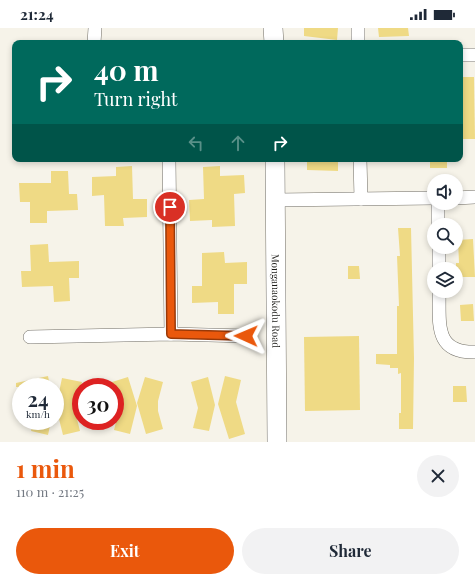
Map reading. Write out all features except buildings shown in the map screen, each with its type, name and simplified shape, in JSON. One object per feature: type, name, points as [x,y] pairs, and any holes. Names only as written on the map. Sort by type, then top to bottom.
[{"type":"street","points":[[94,40],[95,28]]},
{"type":"street","points":[[274,28],[274,40]]},
{"type":"street","points":[[358,28],[358,40]]},
{"type":"street","points":[[463,55],[475,55]]},
{"type":"street","points":[[169,162],[171,334]]},
{"type":"street","name":"Monganaokodu Road","points":[[275,162],[277,442]]},
{"type":"street","points":[[360,162],[361,198]]},
{"type":"street","points":[[463,198],[475,197]]},
{"type":"street","points":[[276,200],[427,198]]},
{"type":"street","points":[[439,298],[441,332],[444,340],[448,346],[459,352],[475,352]]},
{"type":"street","points":[[30,337],[171,334],[246,336]]},
{"type":"route","points":[[170,207],[171,334],[246,336]]}]
